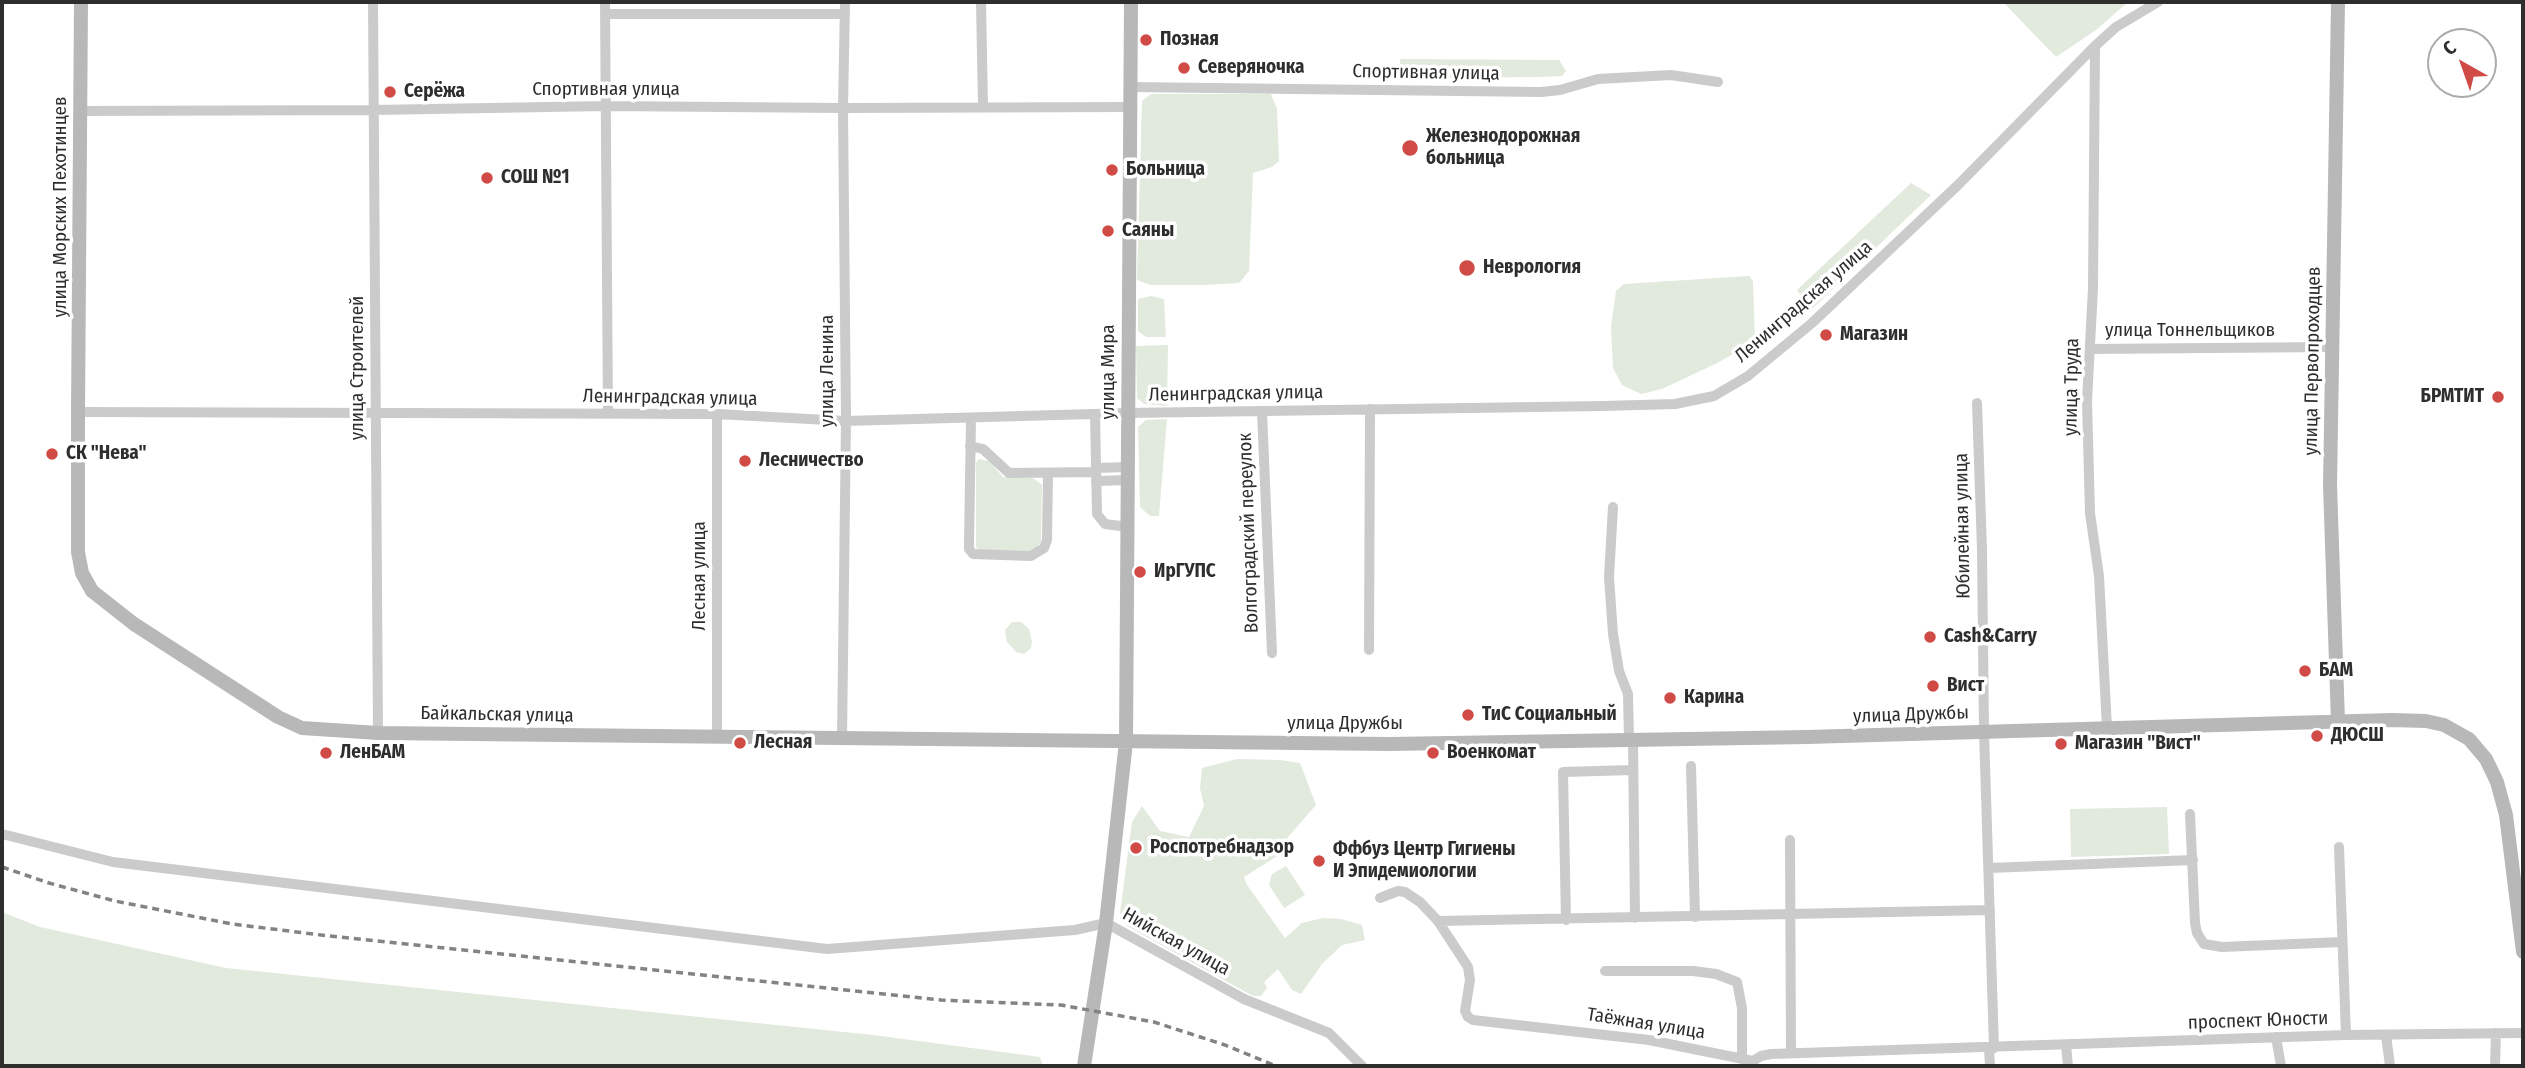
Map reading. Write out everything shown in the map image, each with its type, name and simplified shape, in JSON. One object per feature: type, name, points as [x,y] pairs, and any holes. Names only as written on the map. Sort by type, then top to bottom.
[{"type":"street","name":"улица Морских Пехотинцев","points":[[78,412],[81,2]]},
{"type":"street","name":"улица Строителей","points":[[373,2],[377,733]]},
{"type":"street","points":[[605,2],[608,414]]},
{"type":"street","points":[[762,2],[762,14]]},
{"type":"street","name":"улица Ленина","points":[[842,739],[846,421],[843,108],[845,2]]},
{"type":"street","points":[[981,2],[983,107]]},
{"type":"street","name":"улица Мира","points":[[1084,1066],[1106,923],[1126,742],[1130,2]]},
{"type":"street","name":"Ленинградская улица","points":[[78,412],[717,414],[846,421],[1128,412],[1675,404],[1714,396],[1748,376],[1812,323],[1958,185],[2095,46],[2116,27],[2158,2]]},
{"type":"street","name":"улица Первопроходцев","points":[[2338,2],[2330,485],[2338,722]]},
{"type":"street","points":[[605,14],[845,15]]},
{"type":"street","name":"улица Труда","points":[[2095,46],[2095,209],[2087,401],[2090,513],[2099,576],[2107,728]]},
{"type":"street","name":"Спортивная улица","points":[[1130,87],[1541,92],[1560,90],[1598,79],[1671,75],[1718,82]]},
{"type":"street","name":"Спортивная улица","points":[[82,111],[606,106],[1130,107]]},
{"type":"street","name":"улица Тоннельщиков","points":[[2090,349],[2333,347]]},
{"type":"street","name":"Юбилейная улица","points":[[1977,403],[1990,910],[1990,1066]]},
{"type":"street","points":[[1369,650],[1370,410]]},
{"type":"street","name":"Волгоградский переулок","points":[[1262,411],[1272,653]]},
{"type":"street","name":"Байкальская улица","points":[[78,412],[78,552],[82,573],[92,591],[172,650],[278,717],[302,728],[377,733],[1126,742]]},
{"type":"street","name":"Лесная улица","points":[[717,414],[717,738]]},
{"type":"street","points":[[1095,414],[1096,508],[1101,521],[1110,526],[1128,527]]},
{"type":"street","points":[[971,418],[969,546],[975,555],[1031,556],[1044,548],[1047,540],[1048,473]]},
{"type":"street","points":[[970,446],[983,449],[1009,473],[1128,473]]},
{"type":"street","points":[[1613,507],[1609,577],[1619,671],[1628,694],[1633,770],[1635,918]]},
{"type":"street","name":"улица Дружбы","points":[[1126,742],[1390,744],[2403,720],[2435,723],[2451,728],[2469,739],[2482,753],[2497,782],[2505,815],[2523,952]]},
{"type":"street","points":[[1691,766],[1695,917]]},
{"type":"street","points":[[1566,919],[1563,772],[1633,770]]},
{"type":"street","points":[[2190,814],[2196,928],[2201,941],[2207,946],[2342,942]]},
{"type":"street","name":"Нийская улица","points":[[2,834],[113,862],[827,949],[1076,930],[1106,923],[1244,999],[1329,1033],[1362,1066]]},
{"type":"street","points":[[1790,840],[1791,1054]]},
{"type":"street","points":[[2339,848],[2346,1035]]},
{"type":"street","points":[[1989,868],[2193,860]]},
{"type":"street","name":"Таёжная улица","points":[[1380,898],[1398,891],[1405,892],[1438,921],[1468,967],[1469,990],[1465,1011],[1473,1020],[1649,1040],[1747,1062],[1771,1054],[1992,1048]]},
{"type":"street","points":[[1438,921],[1990,910]]},
{"type":"street","points":[[1605,971],[1693,971],[1721,975],[1737,982],[1741,992],[1747,1062]]},
{"type":"street","name":"проспект Юности","points":[[1992,1048],[2276,1037],[2523,1032]]},
{"type":"street","points":[[2495,1066],[2496,1033]]},
{"type":"street","points":[[2386,1035],[2390,1066]]},
{"type":"street","points":[[2276,1037],[2281,1066]]},
{"type":"street","points":[[2066,1045],[2068,1066]]},
{"type":"shaded area","points":[[2003,2],[2128,2],[2096,30],[2056,57]]},
{"type":"shaded area","points":[[1400,59],[1559,60],[1566,71],[1562,76],[1543,77],[1389,78],[1388,72],[1401,71]]},
{"type":"shaded area","points":[[1151,94],[1271,94],[1277,109],[1279,161],[1272,167],[1253,173],[1249,271],[1239,283],[1150,285],[1137,280],[1142,101]]},
{"type":"shaded area","points":[[1911,183],[1931,195],[1811,310],[1797,290]]},
{"type":"shaded area","points":[[1749,276],[1753,281],[1755,342],[1662,389],[1641,394],[1622,385],[1613,368],[1611,327],[1616,291],[1624,284]]},
{"type":"shaded area","points":[[1151,296],[1164,299],[1166,337],[1146,337],[1138,331],[1138,299]]},
{"type":"shaded area","points":[[1168,345],[1167,406],[1144,404],[1137,398],[1136,346]]},
{"type":"shaded area","points":[[1167,419],[1159,516],[1150,516],[1140,507],[1138,427],[1146,420]]},
{"type":"shaded area","points":[[979,459],[989,461],[1003,477],[1033,478],[1042,485],[1041,542],[1033,551],[978,550],[976,547],[976,463]]},
{"type":"shaded area","points":[[1012,622],[1021,622],[1029,629],[1031,648],[1024,654],[1016,652],[1007,642],[1005,630]]},
{"type":"shaded area","points":[[1237,759],[1300,763],[1316,805],[1288,837],[1282,853],[1244,877],[1285,938],[1302,923],[1323,918],[1341,919],[1362,925],[1365,940],[1342,945],[1322,964],[1301,994],[1292,990],[1278,969],[1264,982],[1267,988],[1261,996],[1253,996],[1127,926],[1120,913],[1132,822],[1142,806],[1160,831],[1189,837],[1204,806],[1200,788],[1202,768]]},
{"type":"shaded area","points":[[2167,807],[2169,854],[2071,857],[2070,809]]},
{"type":"shaded area","points":[[1286,866],[1305,895],[1284,908],[1269,885],[1272,874]]},
{"type":"shaded area","points":[[2,912],[40,927],[226,968],[873,1035],[1040,1057],[1043,1066],[2,1066]]},
{"type":"railway","points":[[2,867],[115,901],[232,924],[941,1000],[1061,1005],[1154,1022],[1225,1045],[1276,1066]]},
{"type":"place","name":"Позная","points":[[1146,40]]},
{"type":"place","name":"Северяночка","points":[[1184,68]]},
{"type":"place","name":"Серёжа","points":[[390,92]]},
{"type":"place","name":"Железнодорожная больница","points":[[1410,148]]},
{"type":"place","name":"Больница","points":[[1112,170]]},
{"type":"place","name":"СОШ №1","points":[[487,178]]},
{"type":"place","name":"Саяны","points":[[1108,231]]},
{"type":"place","name":"Неврология","points":[[1467,268]]},
{"type":"place","name":"Магазин","points":[[1826,335]]},
{"type":"place","name":"БРМТИТ","points":[[2498,397]]},
{"type":"place","name":"СК \"Нева\"","points":[[52,454]]},
{"type":"place","name":"Лесничество","points":[[745,461]]},
{"type":"place","name":"ИрГУПС","points":[[1140,572]]},
{"type":"place","name":"Cash&Carry","points":[[1930,637]]},
{"type":"place","name":"БАМ","points":[[2305,671]]},
{"type":"place","name":"Вист","points":[[1933,686]]},
{"type":"place","name":"Карина","points":[[1670,698]]},
{"type":"place","name":"ТиС Социальный","points":[[1468,715]]},
{"type":"place","name":"ДЮСШ","points":[[2317,736]]},
{"type":"place","name":"Лесная","points":[[740,743]]},
{"type":"place","name":"Магазин \"Вист\"","points":[[2061,744]]},
{"type":"place","name":"ЛенБАМ","points":[[326,753]]},
{"type":"place","name":"Военкомат","points":[[1433,753]]},
{"type":"place","name":"Роспотребнадзор","points":[[1136,848]]},
{"type":"place","name":"Ффбуз Центр Гигиены И Эпидемиологии","points":[[1319,861]]}]
